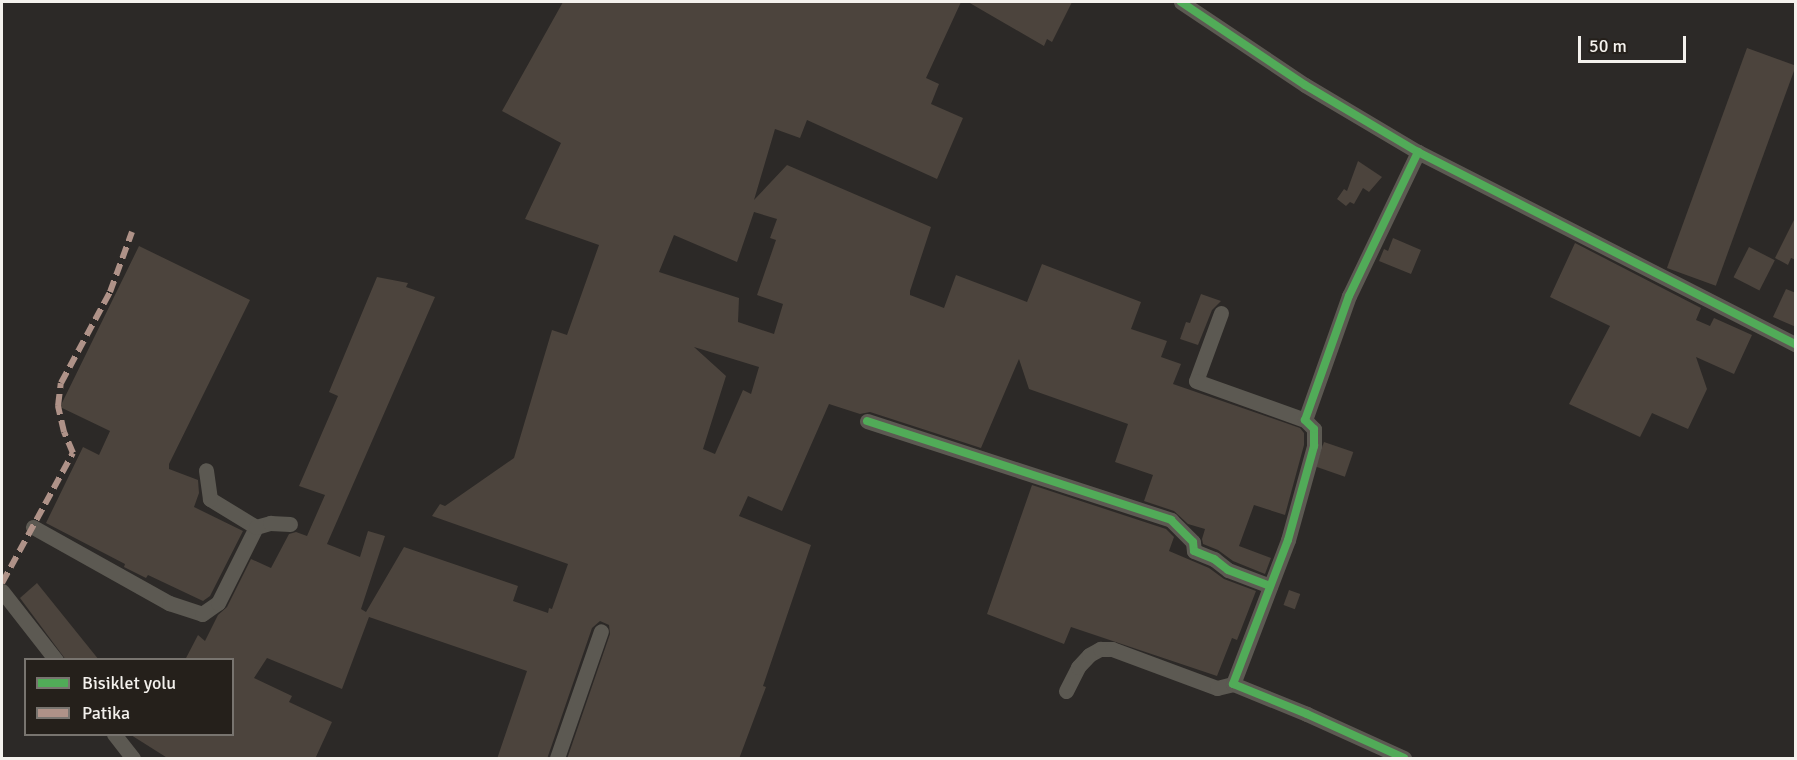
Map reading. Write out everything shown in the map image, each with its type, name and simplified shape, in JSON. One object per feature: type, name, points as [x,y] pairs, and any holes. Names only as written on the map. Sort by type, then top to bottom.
[{"type":"street","points":[[1181,2],[1305,85],[1418,152],[1682,284],[1796,345]]},
{"type":"street","points":[[1305,420],[1349,296],[1418,152]]},
{"type":"street","points":[[1221,313],[1196,381],[1305,420],[1314,429],[1314,446],[1288,540],[1233,684]]},
{"type":"street","points":[[867,421],[1171,520],[1188,537],[1194,551],[1214,559],[1228,570],[1270,586]]},
{"type":"street","points":[[206,470],[210,499],[256,527],[270,523],[290,524]]},
{"type":"street","points":[[33,527],[169,603],[202,614],[218,603],[256,527]]},
{"type":"street","points":[[2,591],[54,658]]},
{"type":"street","points":[[556,759],[601,631]]},
{"type":"street","points":[[1066,691],[1078,667],[1089,655],[1100,650],[1112,649],[1217,687],[1233,684],[1307,714],[1404,759]]},
{"type":"street","points":[[115,736],[133,759]]},
{"type":"building","points":[[563,2],[961,2],[926,78],[939,84],[931,104],[963,118],[937,179],[807,120],[800,138],[775,129],[754,200],[787,165],[931,227],[910,295],[944,308],[956,275],[1027,302],[1042,264],[1141,302],[1131,329],[1167,341],[1161,357],[1181,364],[1173,384],[1300,428],[1304,433],[1304,445],[1285,515],[1254,505],[1239,546],[1271,558],[1265,574],[1233,561],[1218,550],[1203,544],[1205,529],[1188,524],[1174,511],[1144,501],[1153,475],[1115,462],[1128,424],[1029,389],[1019,359],[981,448],[870,412],[860,414],[829,404],[782,511],[748,496],[739,516],[811,545],[763,686],[766,687],[739,759],[567,759],[610,634],[609,625],[600,621],[592,628],[547,759],[497,759],[527,671],[369,617],[342,689],[267,658],[254,678],[292,696],[289,702],[332,722],[315,759],[169,759],[133,736],[234,736],[234,658],[186,658],[198,635],[205,641],[218,615],[227,607],[251,559],[271,568],[289,534],[296,532],[307,536],[325,495],[299,486],[338,396],[329,392],[377,277],[408,283],[406,287],[435,297],[327,544],[360,557],[368,531],[385,536],[361,609],[366,612],[404,547],[518,586],[513,601],[548,613],[549,608],[552,609],[568,564],[432,516],[440,504],[445,506],[514,458],[552,330],[567,335],[599,245],[525,219],[561,143],[502,111]],"holes":[[[754,212],[777,219],[770,238],[776,240],[757,295],[783,304],[774,334],[738,322],[739,298],[659,272],[674,235],[737,262]],[[694,347],[759,367],[751,394],[743,390],[715,454],[703,449],[726,376]]]},
{"type":"building","points":[[968,2],[1072,2],[1052,42],[1047,39],[1044,46]]},
{"type":"building","points":[[1747,48],[1796,66],[1716,286],[1667,268]]},
{"type":"building","points":[[1358,161],[1382,177],[1369,192],[1363,188],[1354,204],[1350,202],[1346,206],[1337,199],[1344,189],[1347,191]]},
{"type":"building","points":[[1796,216],[1796,260],[1791,258],[1788,265],[1775,258]]},
{"type":"building","points":[[1393,238],[1421,250],[1411,274],[1379,261],[1384,249],[1388,251]]},
{"type":"building","points":[[1575,243],[1701,308],[1696,320],[1710,326],[1714,318],[1752,335],[1734,374],[1696,357],[1707,389],[1688,429],[1652,413],[1640,437],[1569,404],[1610,326],[1550,297]]},
{"type":"building","points":[[139,246],[250,300],[169,464],[169,469],[198,480],[199,493],[194,507],[243,531],[210,596],[203,601],[148,575],[146,578],[124,567],[125,564],[46,523],[83,447],[99,455],[110,431],[60,407]]},
{"type":"building","points":[[1749,247],[1775,260],[1759,290],[1734,277]]},
{"type":"building","points":[[1786,289],[1796,293],[1796,327],[1773,317]]},
{"type":"building","points":[[1201,294],[1221,301],[1212,310],[1198,345],[1180,339],[1186,322],[1190,323]]},
{"type":"building","points":[[1324,442],[1353,452],[1345,477],[1316,467]]},
{"type":"building","points":[[1032,485],[1166,529],[1174,537],[1169,551],[1209,568],[1224,579],[1256,591],[1237,640],[1232,638],[1217,676],[1071,627],[1064,644],[987,614]]},
{"type":"building","points":[[37,583],[97,658],[65,658],[20,598]]},
{"type":"building","points":[[1289,590],[1300,594],[1295,609],[1284,605]]},
{"type":"marked path","points":[[2,583],[73,453],[64,432],[58,406],[61,383],[110,292],[132,232]]},
{"type":"cycle path","points":[[1181,2],[1305,85],[1418,152],[1796,345]]},
{"type":"cycle path","points":[[1404,758],[1307,714],[1233,684],[1288,540],[1314,446],[1314,429],[1305,420],[1349,296],[1418,152]]},
{"type":"cycle path","points":[[867,421],[1171,520],[1193,542],[1194,551],[1214,559],[1228,570],[1270,586]]}]
